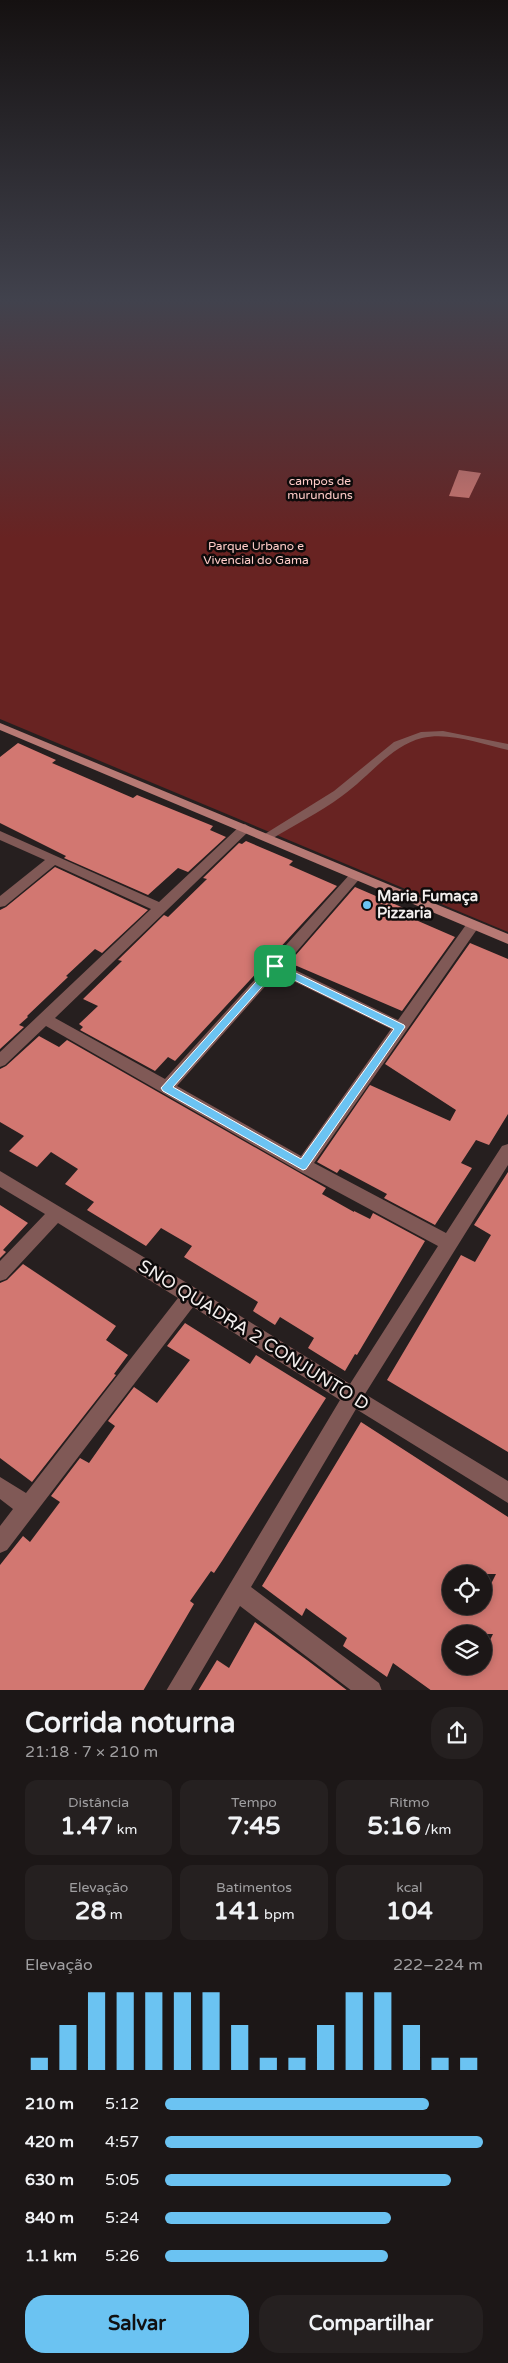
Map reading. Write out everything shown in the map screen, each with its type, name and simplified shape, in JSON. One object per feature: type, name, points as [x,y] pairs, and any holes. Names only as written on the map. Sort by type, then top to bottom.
[{"type":"street","points":[[0,726],[508,940]]},
{"type":"street","points":[[266,837],[338,795],[374,763],[409,739],[420,735],[439,734],[508,747]]},
{"type":"street","points":[[0,1061],[245,828]]},
{"type":"street","points":[[0,835],[160,908]]},
{"type":"street","points":[[0,903],[53,860]]},
{"type":"street","points":[[166,1088],[356,876]]},
{"type":"street","points":[[303,1166],[473,925]]},
{"type":"street","points":[[275,966],[400,1027]]},
{"type":"street","points":[[46,1019],[303,1166],[448,1243]]},
{"type":"street","points":[[177,1690],[353,1396],[448,1243],[508,1151]]},
{"type":"street","name":"SNO QUADRA 2 CONJUNTO D","points":[[0,1178],[508,1493]]},
{"type":"street","points":[[0,1273],[57,1213]]},
{"type":"street","points":[[0,1543],[191,1295]]},
{"type":"street","points":[[0,1487],[28,1507]]},
{"type":"street","points":[[238,1591],[371,1690]]},
{"type":"green space","name":"Parque Urbano e Vivencial do Gama","points":[[0,380],[508,380],[508,932],[0,719]]},
{"type":"building","points":[[459,470],[481,473],[469,498],[449,496]]},
{"type":"building","points":[[18,743],[56,760],[52,763],[133,798],[137,795],[213,826],[210,830],[226,837],[188,872],[178,868],[148,895],[64,858],[66,856],[0,823],[0,757]]},
{"type":"building","points":[[246,841],[293,861],[289,865],[337,886],[175,1061],[168,1057],[155,1071],[80,1030],[83,1027],[79,1024],[98,1006],[83,999],[122,961],[118,960],[164,915],[168,917],[207,879],[203,878],[239,843],[242,844]]},
{"type":"building","points":[[55,867],[148,910],[102,953],[95,949],[66,976],[68,977],[19,1025],[24,1027],[0,1049],[0,910]]},
{"type":"building","points":[[355,887],[406,909],[402,914],[455,937],[402,1011],[297,966],[288,964]]},
{"type":"building","points":[[470,943],[508,959],[508,1114],[489,1145],[476,1140],[461,1163],[472,1168],[435,1225],[384,1198],[387,1194],[340,1169],[337,1173],[317,1162],[370,1085],[450,1121],[456,1110],[385,1064]]},
{"type":"building","points":[[39,1036],[59,1047],[67,1040],[326,1188],[322,1194],[354,1212],[370,1219],[373,1213],[425,1241],[357,1355],[355,1354],[345,1371],[308,1348],[314,1338],[280,1317],[275,1325],[253,1311],[258,1302],[184,1257],[192,1246],[161,1228],[146,1246],[87,1210],[94,1202],[65,1184],[78,1169],[51,1152],[37,1167],[9,1151],[24,1136],[0,1122],[0,1069],[6,1066]]},
{"type":"building","points":[[508,1172],[508,1452],[387,1380],[461,1255],[475,1262],[491,1235],[474,1225]]},
{"type":"building","points":[[0,1205],[28,1223],[3,1250],[6,1252],[0,1258]]},
{"type":"building","points":[[23,1264],[116,1326],[106,1340],[128,1355],[114,1374],[116,1375],[32,1482],[0,1458],[0,1283],[7,1280]]},
{"type":"building","points":[[185,1323],[250,1364],[256,1355],[326,1398],[214,1573],[211,1571],[190,1601],[194,1604],[144,1690],[0,1690],[0,1565],[23,1536],[30,1542],[60,1502],[51,1496],[80,1458],[89,1463],[115,1426],[108,1421],[134,1387],[157,1403],[190,1360],[167,1346]]},
{"type":"building","points":[[361,1422],[508,1517],[508,1690],[431,1690],[393,1663],[387,1677],[343,1646],[347,1638],[306,1608],[302,1616],[262,1586]]},
{"type":"building","points":[[255,1622],[347,1690],[199,1690],[217,1660],[229,1668]]},
{"type":"place","name":"Maria Fumaça Pizzaria","points":[[367,905]]},
{"type":"route","points":[[275,966],[400,1027],[303,1166],[166,1088],[275,966]]},
{"type":"park label","name":"campos de murunduns","points":[[320,488]]}]
